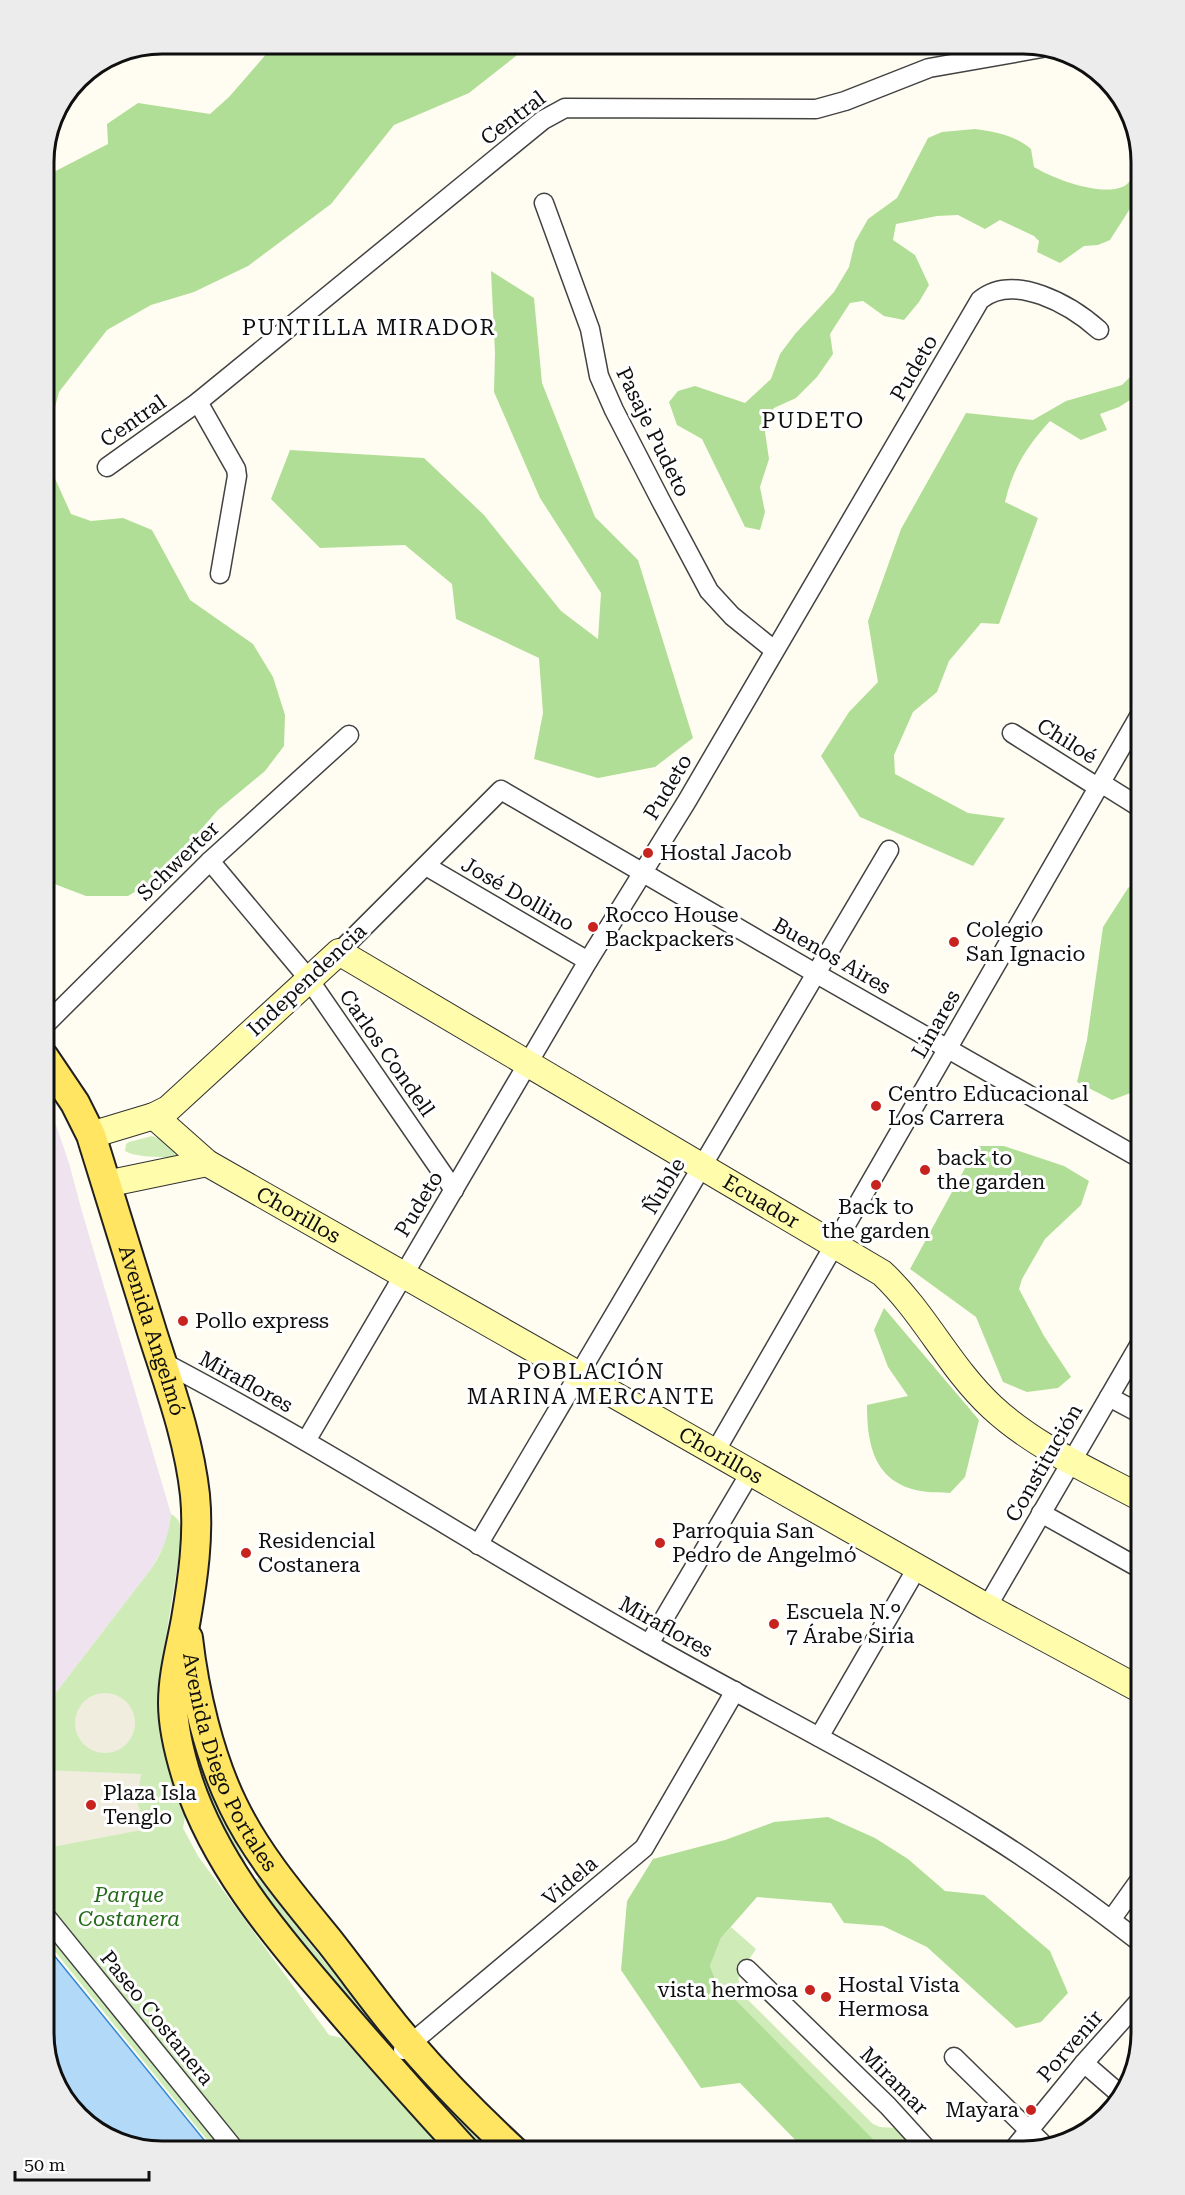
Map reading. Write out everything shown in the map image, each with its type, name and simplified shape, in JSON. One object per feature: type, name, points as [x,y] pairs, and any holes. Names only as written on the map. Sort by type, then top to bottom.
[{"type":"main road","name":"Avenida Angelmó","points":[[54,1072],[75,1102],[91,1135],[186,1443],[195,1493],[196,1540],[186,1621]]},
{"type":"main road","name":"Avenida Diego Portales","points":[[186,1621],[201,1708],[222,1778],[233,1806],[247,1831],[396,2027],[472,2111],[504,2141]]},
{"type":"main road","name":"Avenida Diego Portales","points":[[186,1621],[173,1689],[174,1725],[178,1746],[200,1813],[239,1883],[304,1968],[386,2065],[456,2141]]},
{"type":"main road","points":[[239,1883],[267,1860]]},
{"type":"street","name":"Central","points":[[107,467],[198,402],[543,120],[565,108],[816,109],[845,101],[929,68],[1008,54]]},
{"type":"street","name":"Pasaje Pudeto","points":[[544,203],[590,329],[599,376],[614,410],[709,591],[732,616],[774,650]]},
{"type":"street","name":"Pudeto","points":[[306,1441],[980,300],[990,291],[1028,291],[1043,294],[1077,311],[1099,330]]},
{"type":"street","points":[[198,402],[236,469],[237,476],[220,574]]},
{"type":"street","name":"Linares","points":[[715,1452],[1131,732]]},
{"type":"street","name":"Chiloé","points":[[1012,733],[1131,802]]},
{"type":"street","name":"Schwerter","points":[[54,1016],[210,861],[349,735]]},
{"type":"street","name":"Buenos Aires","points":[[501,790],[815,973],[1131,1152]]},
{"type":"street","name":"Independencia","points":[[91,1135],[154,1116],[180,1098],[308,978],[339,952],[501,790]]},
{"type":"street","name":"Ñuble","points":[[478,1545],[889,850]]},
{"type":"street","name":"Carlos Condell","points":[[210,861],[308,978],[454,1190]]},
{"type":"street","name":"José Dollino","points":[[426,866],[588,961]]},
{"type":"street","name":"Ecuador","points":[[339,952],[882,1273],[897,1287],[946,1356],[992,1407],[1012,1423],[1071,1461],[1131,1492]]},
{"type":"street","name":"Chorillos","points":[[154,1116],[207,1162],[987,1608],[1131,1684]]},
{"type":"street","points":[[106,1184],[207,1162]]},
{"type":"street","name":"Constitución","points":[[987,1608],[1131,1360]]},
{"type":"street","name":"Miraflores","points":[[161,1361],[306,1441],[478,1545],[649,1644],[819,1737],[990,1836],[1131,1935]]},
{"type":"street","points":[[1109,1397],[1131,1408]]},
{"type":"street","points":[[649,1644],[750,1473]]},
{"type":"street","points":[[1041,1513],[1131,1563]]},
{"type":"street","points":[[819,1737],[917,1568]]},
{"type":"street","name":"Videla","points":[[386,2065],[644,1848],[735,1691]]},
{"type":"street","points":[[1111,1920],[1131,1893]]},
{"type":"street","name":"Paseo Costanera","points":[[54,1926],[228,2141]]},
{"type":"street","name":"Miramar","points":[[747,1969],[888,2106],[920,2141]]},
{"type":"street","name":"Porvenir","points":[[1020,2141],[1084,2063],[1131,2011]]},
{"type":"street","points":[[954,2057],[1039,2140]]},
{"type":"street","points":[[1084,2063],[1115,2090]]},
{"type":"shaded area","points":[[54,1122],[69,1163],[171,1514],[164,1546],[151,1569],[54,1695]]},
{"type":"shaded area","points":[[99,1693],[111,1693],[127,1701],[133,1711],[135,1723],[133,1735],[127,1745],[111,1753],[99,1753],[83,1745],[75,1729],[75,1717],[83,1701]]},
{"type":"shaded area","name":"Plaza Isla Tenglo","points":[[54,1770],[141,1774],[137,1802],[147,1829],[54,1847]]},
{"type":"green space","points":[[266,54],[518,54],[469,93],[394,125],[331,204],[248,266],[194,292],[151,305],[107,330],[59,392],[54,411],[54,172],[108,144],[107,124],[138,103],[210,114],[229,97]]},
{"type":"green space","points":[[975,129],[1011,137],[1031,149],[1034,167],[1077,185],[1112,189],[1125,186],[1131,179],[1131,207],[1110,240],[1098,245],[1084,246],[1060,263],[1037,252],[1039,241],[1034,236],[1000,220],[985,229],[958,215],[937,216],[896,224],[893,240],[915,255],[929,285],[904,320],[884,316],[863,301],[850,303],[830,334],[833,354],[817,377],[796,398],[774,408],[764,425],[769,459],[760,487],[765,512],[760,530],[745,527],[702,439],[677,425],[669,402],[678,391],[695,386],[745,403],[771,379],[780,354],[795,334],[834,292],[849,267],[855,242],[868,219],[897,198],[928,138],[942,132]]},
{"type":"green space","points":[[491,271],[534,298],[542,383],[595,517],[638,560],[693,738],[655,767],[598,778],[534,759],[543,713],[539,658],[456,619],[452,584],[405,545],[320,548],[271,499],[290,450],[424,458],[484,515],[561,611],[598,639],[601,593],[540,498],[494,392],[495,353]]},
{"type":"green space","points":[[1131,376],[1131,399],[1100,414],[1107,430],[1081,440],[1050,421],[1034,439],[1017,468],[1005,502],[1038,518],[999,624],[981,623],[949,661],[937,692],[913,712],[894,755],[895,774],[968,813],[1005,818],[973,866],[860,817],[821,756],[849,712],[878,682],[868,621],[901,529],[966,413],[1033,420],[1066,401],[1122,385]]},
{"type":"green space","points":[[54,476],[71,514],[91,521],[123,518],[152,530],[190,600],[253,644],[273,677],[285,715],[284,746],[265,771],[218,810],[158,878],[128,896],[86,896],[54,884]]},
{"type":"green space","points":[[1131,886],[1131,1093],[1112,1100],[1077,1082],[1087,1040],[1103,927]]},
{"type":"green space","points":[[152,1136],[184,1156],[145,1156],[125,1151],[126,1144],[129,1142]]},
{"type":"green space","points":[[977,1146],[1004,1146],[1064,1166],[1089,1181],[1081,1205],[1045,1239],[1022,1279],[1019,1289],[1044,1336],[1071,1377],[1058,1388],[1027,1392],[1003,1382],[976,1317],[910,1269]]},
{"type":"green space","points":[[884,1308],[979,1420],[965,1477],[950,1493],[928,1492],[905,1487],[884,1471],[872,1448],[867,1405],[908,1396],[888,1367],[874,1330]]},
{"type":"green space","name":"Parque Costanera","points":[[171,1514],[180,1523],[181,1539],[164,1649],[159,1709],[161,1736],[168,1765],[186,1811],[183,1828],[198,1856],[329,2035],[342,2038],[435,2141],[208,2141],[54,1950],[54,1695],[151,1569],[165,1543]]},
{"type":"green space","points":[[187,1712],[198,1756],[212,1794],[246,1863],[241,1862],[226,1836],[196,1769]]},
{"type":"green space","points":[[828,1817],[875,1838],[908,1859],[945,1891],[984,1895],[1050,1951],[1068,1993],[1041,2022],[1016,2028],[927,1947],[883,1926],[844,1923],[831,1903],[757,1897],[721,1938],[710,1966],[715,1979],[875,2141],[796,2141],[740,2083],[701,2088],[621,1970],[627,1901],[653,1859],[725,1840],[774,1822]]},
{"type":"green space","points":[[258,1878],[323,1960],[388,2036],[387,2040],[385,2041],[318,1964],[255,1882],[254,1880]]},
{"type":"green space","points":[[731,1927],[756,1949],[739,1975],[739,1987],[742,1994],[873,2124],[880,2127],[897,2128],[911,2141],[875,2141],[715,1979],[710,1966],[721,1938]]},
{"type":"green space","points":[[408,2061],[485,2141],[474,2141],[404,2064]]},
{"type":"water","points":[[54,1955],[205,2141],[155,2141],[120,2133],[96,2119],[76,2099],[62,2075],[56,2054]]},
{"type":"place","name":"Hostal Jacob","points":[[648,853]]},
{"type":"place","name":"Rocco House Backpackers","points":[[593,927]]},
{"type":"place","name":"Colegio San Ignacio","points":[[954,942]]},
{"type":"place","name":"Centro Educacional Los Carrera","points":[[876,1106]]},
{"type":"place","name":"back to the garden","points":[[925,1170]]},
{"type":"place","name":"Back to the garden","points":[[876,1185]]},
{"type":"place","name":"Pollo express","points":[[183,1321]]},
{"type":"place","name":"Parroquia San Pedro de Angelmó","points":[[660,1543]]},
{"type":"place","name":"Residencial Costanera","points":[[246,1553]]},
{"type":"place","name":"Escuela N.º 7 Árabe Siria","points":[[774,1624]]},
{"type":"place","name":"Plaza Isla Tenglo","points":[[91,1805]]},
{"type":"place","name":"vista hermosa","points":[[810,1990]]},
{"type":"place","name":"Hostal Vista Hermosa","points":[[826,1997]]},
{"type":"place","name":"Mayara","points":[[1031,2110]]},
{"type":"district","name":"PUNTILLA MIRADOR","points":[[369,327]]},
{"type":"district","name":"PUDETO","points":[[813,420]]},
{"type":"district","name":"POBLACIÓN MARINA MERCANTE","points":[[591,1384]]}]
